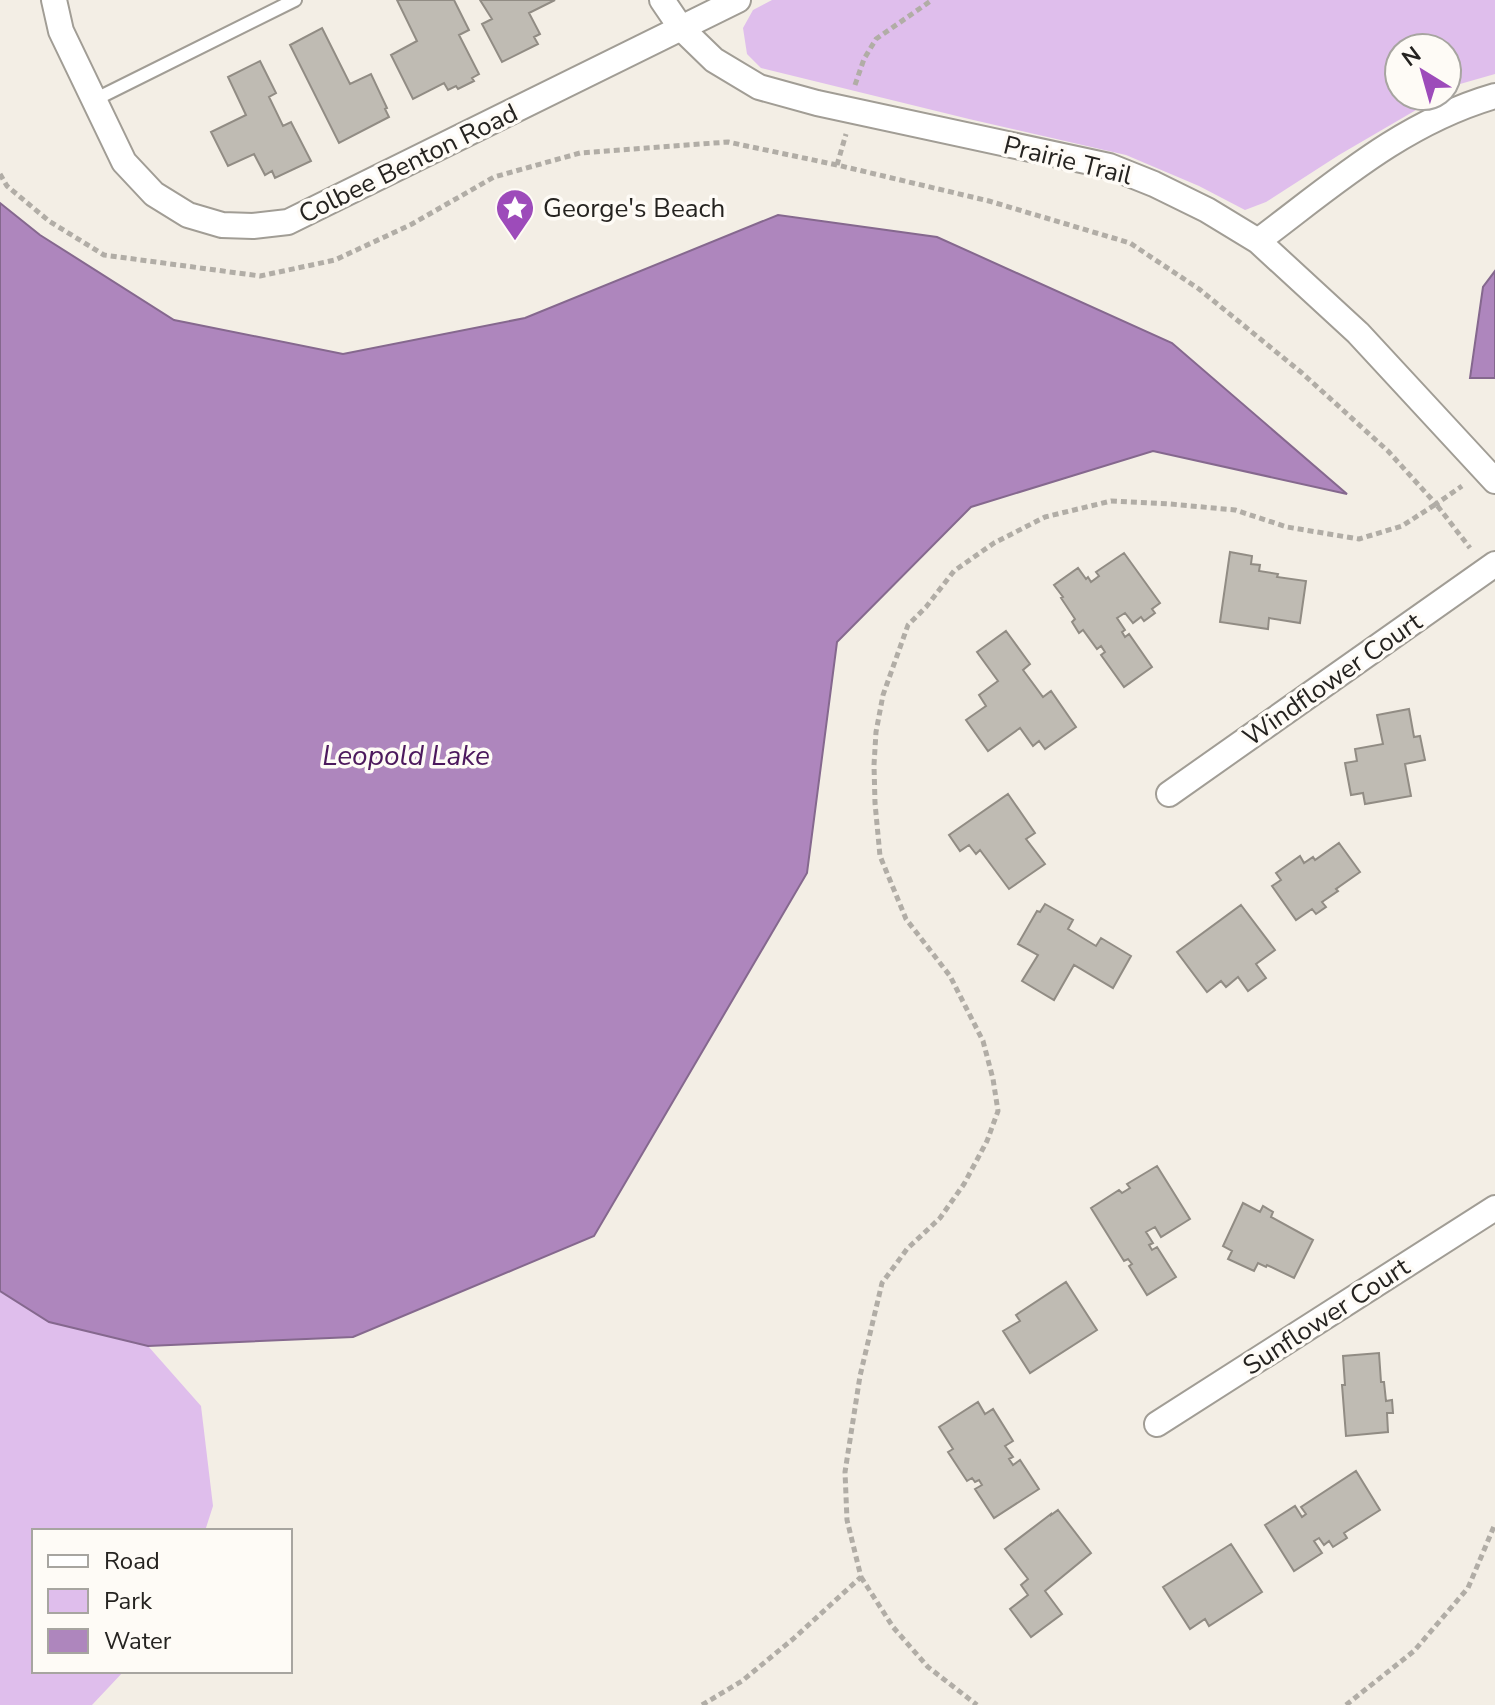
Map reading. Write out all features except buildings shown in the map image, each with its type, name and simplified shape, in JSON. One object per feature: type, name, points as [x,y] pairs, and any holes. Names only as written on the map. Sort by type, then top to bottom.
[{"type":"street","name":"Colbee Benton Road","points":[[54,0],[61,31],[124,162],[154,194],[188,215],[222,225],[253,226],[288,222],[738,0]]},
{"type":"street","name":"Prairie Trail","points":[[662,0],[681,28],[714,60],[759,87],[1109,166],[1207,210],[1258,241],[1358,333],[1490,475]]},
{"type":"street","points":[[1258,241],[1376,152],[1428,121],[1495,96]]},
{"type":"street","name":"Windflower Court","points":[[1169,794],[1491,567]]},
{"type":"street","name":"Sunflower Court","points":[[1157,1424],[1495,1208]]},
{"type":"lane","points":[[94,100],[295,0]]},
{"type":"path","points":[[837,165],[846,138],[855,84],[864,59],[876,39],[932,0]]},
{"type":"path","points":[[0,174],[7,186],[49,221],[104,255],[260,276],[335,260],[412,224],[494,177],[580,153],[728,142],[989,201],[1130,243],[1199,289],[1302,373],[1388,451],[1491,567]]},
{"type":"path","points":[[977,1705],[928,1667],[893,1627],[861,1577],[847,1520],[845,1472],[860,1376],[882,1283],[907,1249],[940,1218],[964,1184],[987,1141],[998,1111],[983,1041],[950,976],[906,919],[880,856],[875,790],[876,732],[883,695],[908,625],[954,571],[994,543],[1045,517],[1111,501],[1170,504],[1235,510],[1287,527],[1359,539],[1402,526],[1490,475]]},
{"type":"path","points":[[1346,1705],[1414,1651],[1468,1588],[1495,1524]]},
{"type":"path","points":[[702,1705],[742,1681],[861,1577]]},
{"type":"green space","points":[[772,0],[1495,0],[1495,74],[1463,83],[1463,32],[1383,32],[1383,112],[1413,112],[1266,202],[1245,210],[1199,186],[1126,155],[761,68],[747,54],[743,28],[753,10]]},
{"type":"green space","points":[[0,1291],[49,1322],[148,1346],[201,1406],[213,1506],[206,1529],[32,1529],[32,1673],[122,1673],[92,1705],[0,1705]]},
{"type":"water","name":"Leopold Lake","points":[[0,203],[40,235],[174,320],[343,354],[525,318],[778,215],[937,237],[1172,343],[1347,494],[1153,451],[971,507],[837,642],[807,873],[594,1236],[353,1337],[148,1346],[49,1322],[0,1291]]},
{"type":"water","points":[[1495,271],[1495,378],[1470,378],[1483,287]]},
{"type":"place","name":"George's Beach","points":[[515,242]]}]
